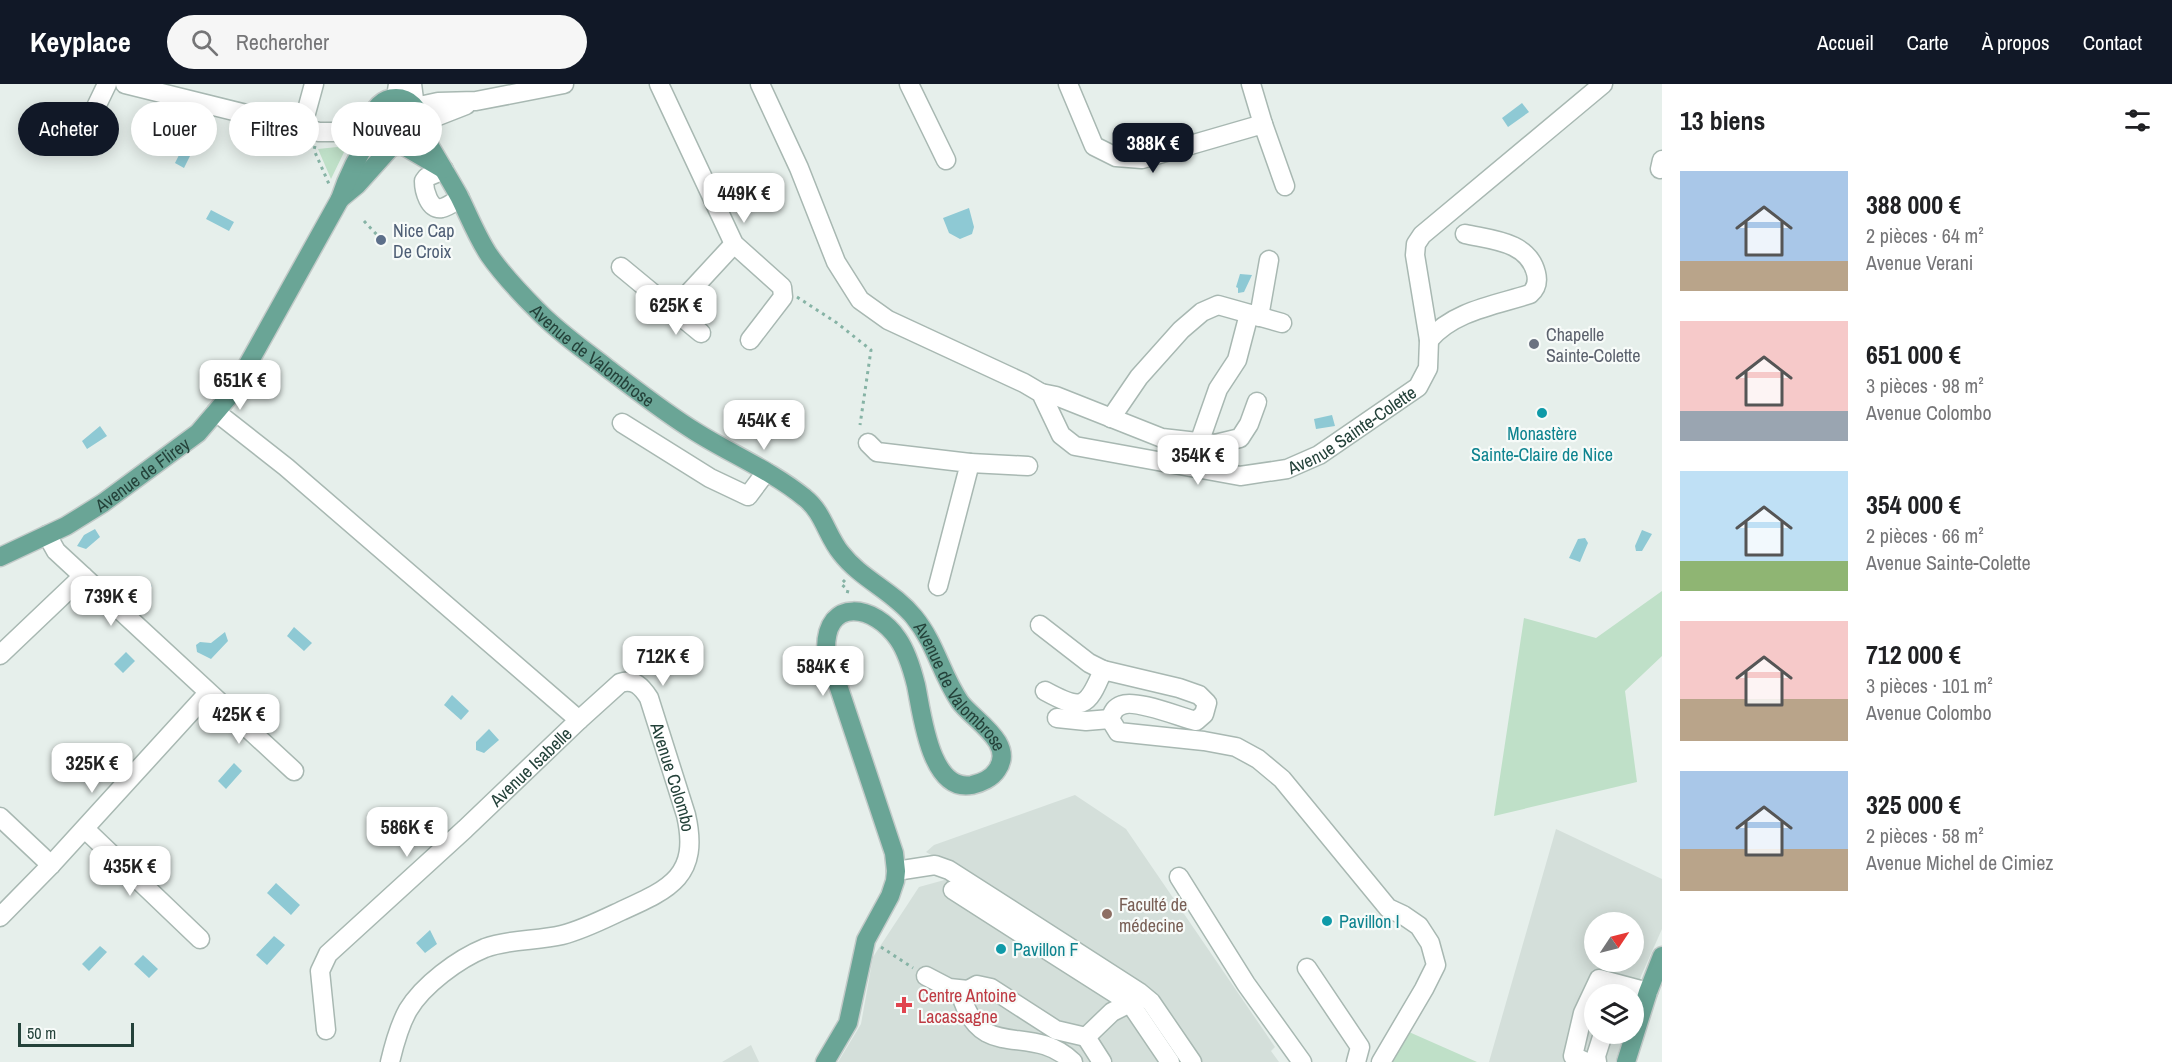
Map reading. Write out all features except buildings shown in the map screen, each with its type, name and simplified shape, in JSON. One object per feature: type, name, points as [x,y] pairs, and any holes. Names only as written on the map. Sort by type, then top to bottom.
[{"type":"main road","points":[[382,102],[397,91],[407,102]]},
{"type":"main road","name":"Avenue de Flirey","points":[[0,557],[66,526],[104,503],[198,433],[232,393],[251,362],[338,202],[347,176],[357,156]]},
{"type":"main road","name":"Avenue de Flirey","points":[[338,202],[386,156]]},
{"type":"main road","name":"Avenue de Valombrose","points":[[418,156],[444,170]]},
{"type":"main road","name":"Avenue de Valombrose","points":[[437,156],[479,238],[498,269],[556,328],[693,430],[766,472],[809,501],[821,517],[833,542],[853,567],[898,600],[913,615],[930,639],[956,696],[965,709],[992,733],[999,745],[1001,758],[998,769],[986,781],[962,787],[949,781],[935,762],[915,681],[906,654],[897,638],[872,615],[860,611],[849,611],[829,626],[826,650],[894,854],[896,871],[890,896],[866,940],[848,1023],[825,1062]]},
{"type":"main road","points":[[1640,984],[1662,956]]},
{"type":"main road","points":[[1626,1062],[1628,1044]]},
{"type":"street","points":[[99,102],[107,84]]},
{"type":"street","points":[[125,84],[229,110]]},
{"type":"street","points":[[313,102],[314,84]]},
{"type":"street","points":[[412,84],[415,102]]},
{"type":"street","points":[[659,84],[734,244],[782,287],[783,297],[750,340]]},
{"type":"street","points":[[760,84],[799,168],[836,262],[860,300],[888,320],[1041,393],[1056,396],[1161,438],[1215,444],[1240,438],[1250,424],[1257,402]]},
{"type":"street","points":[[909,84],[946,160]]},
{"type":"street","points":[[1068,84],[1094,146],[1116,157],[1142,159],[1263,124]]},
{"type":"street","points":[[1251,84],[1285,186]]},
{"type":"street","name":"Avenue Sainte-Colette","points":[[1041,393],[1061,435],[1075,446],[1240,476],[1287,469],[1319,455],[1419,387],[1428,368],[1429,340],[1415,255],[1416,244],[1422,235],[1603,84]]},
{"type":"street","points":[[438,102],[476,101],[558,85]]},
{"type":"street","points":[[444,170],[427,177],[424,181],[429,200],[433,207],[438,209],[460,198]]},
{"type":"street","points":[[1429,340],[1438,329],[1452,319],[1530,294],[1535,289],[1537,279],[1534,266],[1522,251],[1506,242],[1465,234]]},
{"type":"street","points":[[673,310],[734,244]]},
{"type":"street","points":[[1199,442],[1218,389],[1236,360],[1254,315],[1269,260]]},
{"type":"street","points":[[621,267],[701,333]]},
{"type":"street","points":[[1112,418],[1139,377],[1181,330],[1202,312],[1218,305],[1282,322]]},
{"type":"street","points":[[216,412],[286,467],[579,720]]},
{"type":"street","points":[[622,423],[710,478],[748,495],[766,472]]},
{"type":"street","points":[[868,443],[877,452],[970,463],[1028,466]]},
{"type":"street","points":[[938,586],[970,463]]},
{"type":"street","points":[[47,535],[56,551],[294,771]]},
{"type":"street","points":[[0,654],[83,576]]},
{"type":"street","points":[[1040,625],[1089,663],[1103,670],[1199,694],[1207,704],[1204,714],[1196,721],[1138,704],[1123,704],[1114,709],[1110,719]]},
{"type":"street","points":[[1045,691],[1067,703],[1080,704],[1091,697],[1103,670]]},
{"type":"street","name":"Avenue Colombo","points":[[390,1062],[409,1010],[442,973],[488,947],[562,935],[598,922],[656,895],[668,887],[687,863],[690,831],[686,815],[649,698],[642,688],[627,681],[620,683],[579,720]]},
{"type":"street","points":[[0,917],[85,829],[208,693]]},
{"type":"street","points":[[1057,718],[1086,721],[1110,719]]},
{"type":"street","points":[[1110,719],[1118,732],[1204,741],[1236,747],[1258,759],[1282,779],[1388,908],[1419,926],[1430,943],[1436,965],[1381,1062]]},
{"type":"street","name":"Avenue Isabelle","points":[[326,1030],[320,971],[328,954],[465,830],[579,720]]},
{"type":"street","points":[[0,817],[51,865]]},
{"type":"street","points":[[85,829],[200,939]]},
{"type":"street","points":[[896,871],[935,865],[949,870],[1139,992],[1151,1002],[1192,1062]]},
{"type":"street","points":[[1179,877],[1246,984],[1302,1062]]},
{"type":"street","points":[[953,890],[1130,1003],[1170,1062]]},
{"type":"street","points":[[1308,968],[1360,1047],[1356,1062]]},
{"type":"street","points":[[926,976],[949,988],[968,990],[977,985],[991,988],[1056,1030],[1086,1036],[1102,1062]]},
{"type":"street","points":[[1597,984],[1599,979],[1614,984]]},
{"type":"street","points":[[968,990],[963,1001],[966,1011],[975,1028],[986,1041],[1000,1046],[1027,1044],[1052,1049],[1073,1062]]},
{"type":"street","points":[[1086,1036],[1112,1012],[1130,1003]]},
{"type":"street","points":[[1584,1011],[1573,1056],[1586,1062]]},
{"type":"street","points":[[1597,1062],[1596,1056],[1600,1044]]},
{"type":"path","points":[[317,156],[338,202]]},
{"type":"path","points":[[364,221],[379,237]]},
{"type":"path","points":[[782,287],[837,323],[871,350],[860,425]]},
{"type":"path","points":[[845,588],[841,584],[846,578]]},
{"type":"path","points":[[866,940],[882,947],[926,976]]},
{"type":"shaded area","name":"Faculté de médecine","points":[[1075,795],[1126,829],[1275,1047],[1271,1051],[1279,1062],[1200,1062],[1153,991],[1003,897],[926,852],[934,845]]},
{"type":"shaded area","points":[[1556,829],[1662,879],[1662,929],[1644,969],[1644,912],[1584,912],[1584,972],[1643,972],[1639,984],[1584,984],[1584,1044],[1621,1044],[1615,1062],[1489,1062]]},
{"type":"shaded area","points":[[948,879],[1144,1003],[1182,1062],[838,1062],[861,1024],[873,957],[919,887]]},
{"type":"shaded area","points":[[751,1045],[759,1062],[722,1062]]},
{"type":"green space","points":[[331,148],[331,156],[342,156],[331,179],[319,151],[319,149]]},
{"type":"green space","points":[[1662,591],[1662,656],[1625,691],[1637,782],[1494,816],[1524,618],[1596,638]]},
{"type":"green space","points":[[1409,1032],[1477,1062],[1390,1062]]},
{"type":"water","points":[[1522,103],[1529,112],[1508,127],[1502,118]]},
{"type":"water","points":[[178,156],[190,156],[184,168],[175,163]]},
{"type":"water","points":[[969,208],[974,227],[972,234],[960,239],[949,233],[943,218]]},
{"type":"water","points":[[211,210],[234,222],[229,231],[206,219]]},
{"type":"water","points":[[1240,274],[1252,275],[1244,292],[1238,293],[1236,287]]},
{"type":"water","points":[[1332,415],[1335,426],[1316,429],[1314,419]]},
{"type":"water","points":[[100,426],[107,436],[87,449],[82,441]]},
{"type":"water","points":[[95,529],[100,537],[86,549],[77,546],[84,535]]},
{"type":"water","points":[[1642,530],[1652,534],[1642,551],[1636,551],[1635,546]]},
{"type":"water","points":[[1585,538],[1588,543],[1580,562],[1569,558],[1578,539]]},
{"type":"water","points":[[135,579],[145,580],[152,586],[140,598],[134,596],[133,587],[130,585]]},
{"type":"water","points":[[294,627],[312,643],[304,651],[287,636]]},
{"type":"water","points":[[225,632],[228,641],[211,659],[197,652],[196,645],[200,642],[211,643]]},
{"type":"water","points":[[126,652],[135,661],[123,673],[114,664]]},
{"type":"water","points":[[452,695],[469,711],[461,720],[444,705]]},
{"type":"water","points":[[489,729],[499,740],[484,753],[476,750],[476,742]]},
{"type":"water","points":[[234,763],[242,771],[226,789],[218,781]]},
{"type":"water","points":[[276,883],[300,905],[291,915],[267,893]]},
{"type":"water","points":[[430,930],[437,944],[425,953],[416,943]]},
{"type":"water","points":[[274,936],[285,945],[267,965],[256,955]]},
{"type":"water","points":[[100,946],[107,952],[89,971],[82,964]]},
{"type":"water","points":[[143,955],[158,969],[149,978],[134,964]]},
{"type":"place","name":"Nice Cap De Croix","points":[[381,240]]},
{"type":"place","name":"Chapelle Sainte-Colette","points":[[1534,344]]},
{"type":"place","name":"Monastère Sainte-Claire de Nice","points":[[1542,413]]},
{"type":"place","name":"Faculté de médecine","points":[[1107,914]]},
{"type":"place","name":"Pavillon I","points":[[1327,921]]},
{"type":"place","name":"Pavillon F","points":[[1001,949]]},
{"type":"place","name":"Centre Antoine Lacassagne","points":[[904,1005]]}]
